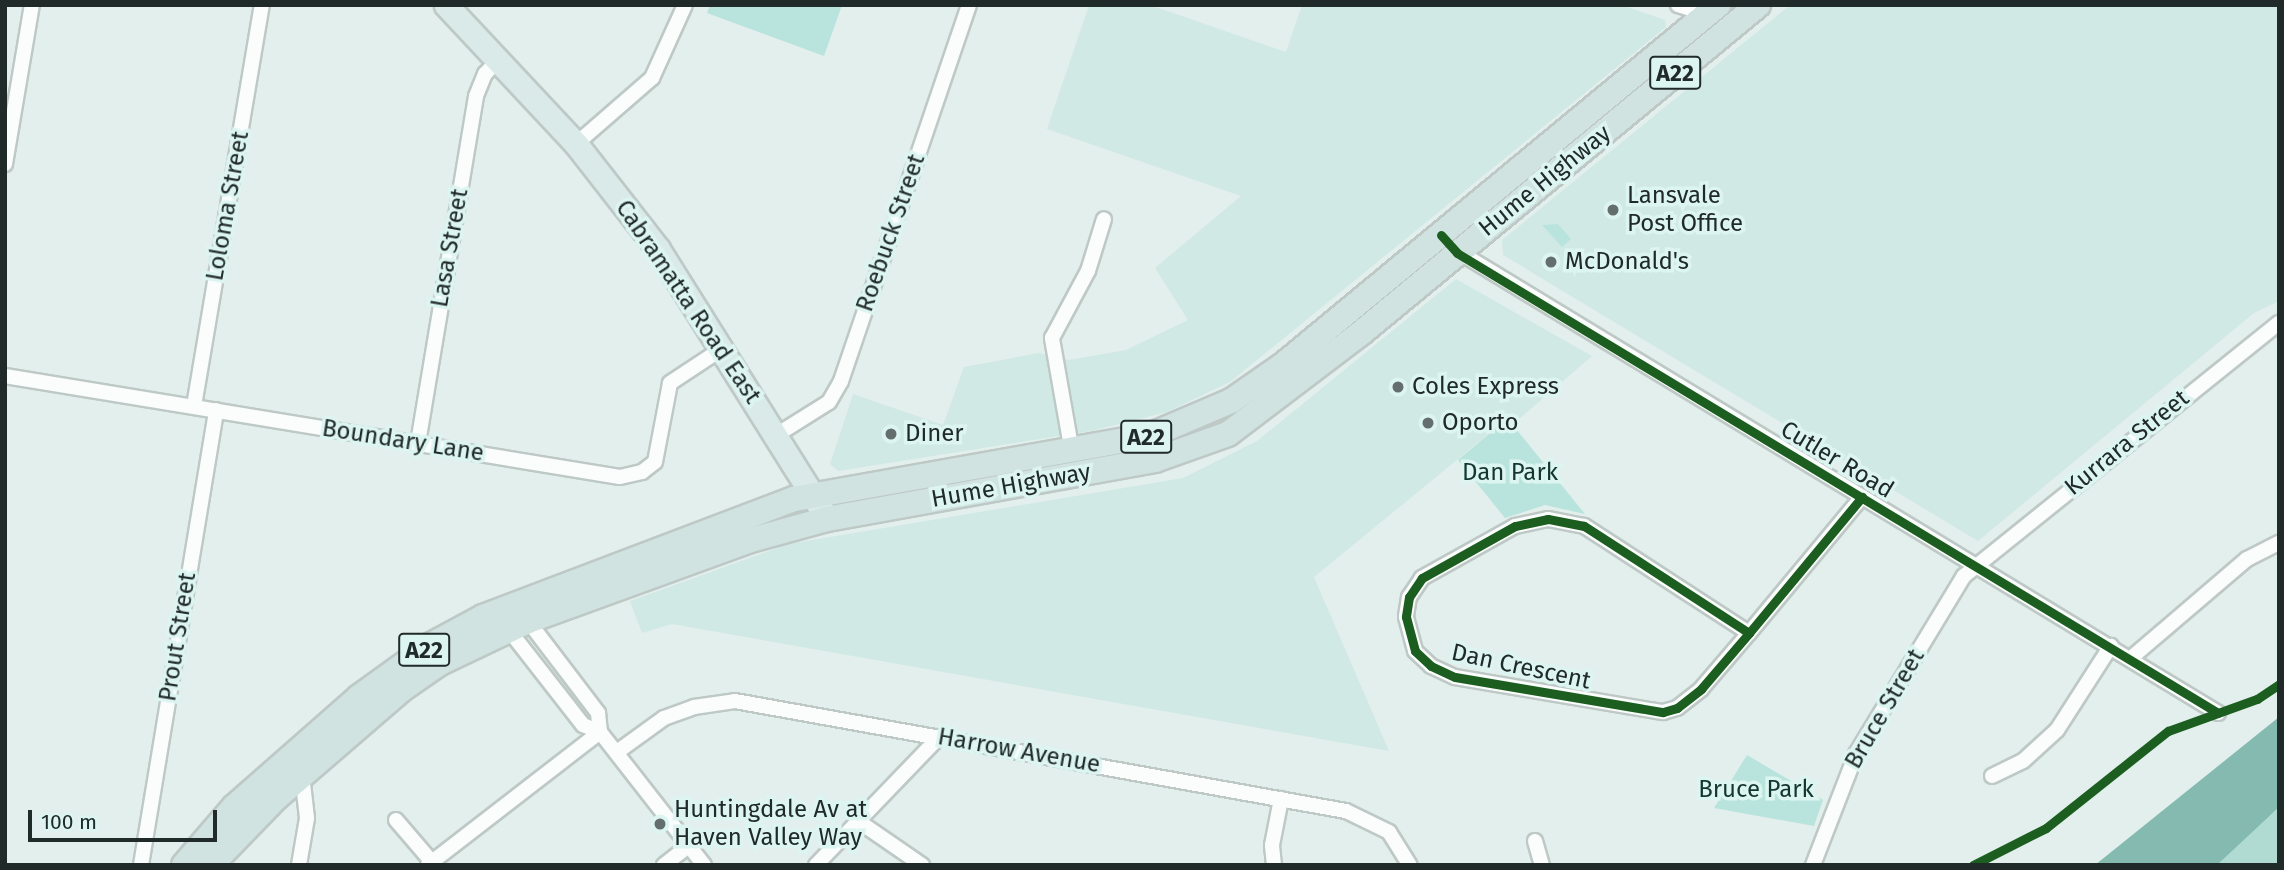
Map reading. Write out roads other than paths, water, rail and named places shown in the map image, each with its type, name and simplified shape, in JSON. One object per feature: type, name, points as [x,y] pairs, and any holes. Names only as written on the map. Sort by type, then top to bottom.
[{"type":"highway","name":"Hume Highway","points":[[184,865],[234,807],[384,678],[440,640],[530,598],[815,495],[1072,452],[1149,436],[1231,401],[1449,244],[1758,5]]},
{"type":"highway","name":"Hume Highway","points":[[211,865],[302,775],[411,684],[440,663],[518,625],[751,540],[827,519],[1156,460],[1207,442],[1246,422],[1712,10]]},
{"type":"main road","name":"Cabramatta Road East","points":[[446,5],[576,144],[658,249],[778,434],[827,519]]},
{"type":"street","points":[[5,164],[32,5]]},
{"type":"street","name":"Loloma Street","points":[[194,406],[262,5]]},
{"type":"street","points":[[576,144],[652,78],[685,5]]},
{"type":"street","name":"Roebuck Street","points":[[778,434],[829,402],[841,381],[969,5]]},
{"type":"street","points":[[1678,5],[1712,10]]},
{"type":"street","name":"Lasa Street","points":[[418,443],[476,96],[485,74],[498,60]]},
{"type":"street","points":[[1072,452],[1052,338],[1088,271],[1104,219]]},
{"type":"street","name":"Cutler Road","points":[[1449,244],[2218,713]]},
{"type":"street","name":"Kurrara Street","points":[[1977,566],[2279,323]]},
{"type":"street","name":"Boundary Lane","points":[[5,376],[620,477],[642,472],[655,462],[670,383],[723,348]]},
{"type":"street","name":"Prout Street","points":[[141,865],[216,410]]},
{"type":"street","name":"Dan Crescent","points":[[1749,633],[1584,526],[1548,519],[1496,536],[1422,578],[1409,597],[1406,617],[1415,650],[1431,666],[1455,677],[1651,712],[1676,708],[1689,700],[1749,633],[1862,497]]},
{"type":"street","points":[[2131,658],[2248,559],[2279,543]]},
{"type":"street","name":"Bruce Street","points":[[1813,865],[1856,754],[1964,576],[1977,566]]},
{"type":"street","points":[[518,625],[598,713],[600,732]]},
{"type":"street","points":[[518,625],[583,725],[600,732],[704,865]]},
{"type":"street","points":[[1992,776],[2023,761],[2057,730],[2111,646]]},
{"type":"street","name":"Harrow Avenue","points":[[617,752],[664,719],[694,707],[735,701],[1346,811],[1389,832],[1410,865]]},
{"type":"street","points":[[396,820],[430,863],[600,732]]},
{"type":"street","points":[[816,865],[939,737]]},
{"type":"street","points":[[299,865],[307,818],[302,775]]},
{"type":"street","points":[[1274,865],[1272,845],[1281,799]]},
{"type":"street","points":[[858,821],[922,865]]},
{"type":"street","points":[[1535,841],[1542,865]]},
{"type":"street","points":[[664,865],[688,846]]},
{"type":"place","name":"Lansvale Post Office","points":[[1613,210]]},
{"type":"place","name":"McDonald's","points":[[1551,262]]},
{"type":"place","name":"Coles Express","points":[[1398,387]]},
{"type":"place","name":"Oporto","points":[[1428,423]]},
{"type":"place","name":"Diner","points":[[891,434]]},
{"type":"place","name":"Huntingdale Av at Haven Valley Way","points":[[660,824]]},
{"type":"park label","name":"Dan Park","points":[[1510,473]]},
{"type":"park label","name":"Bruce Park","points":[[1756,790]]}]
